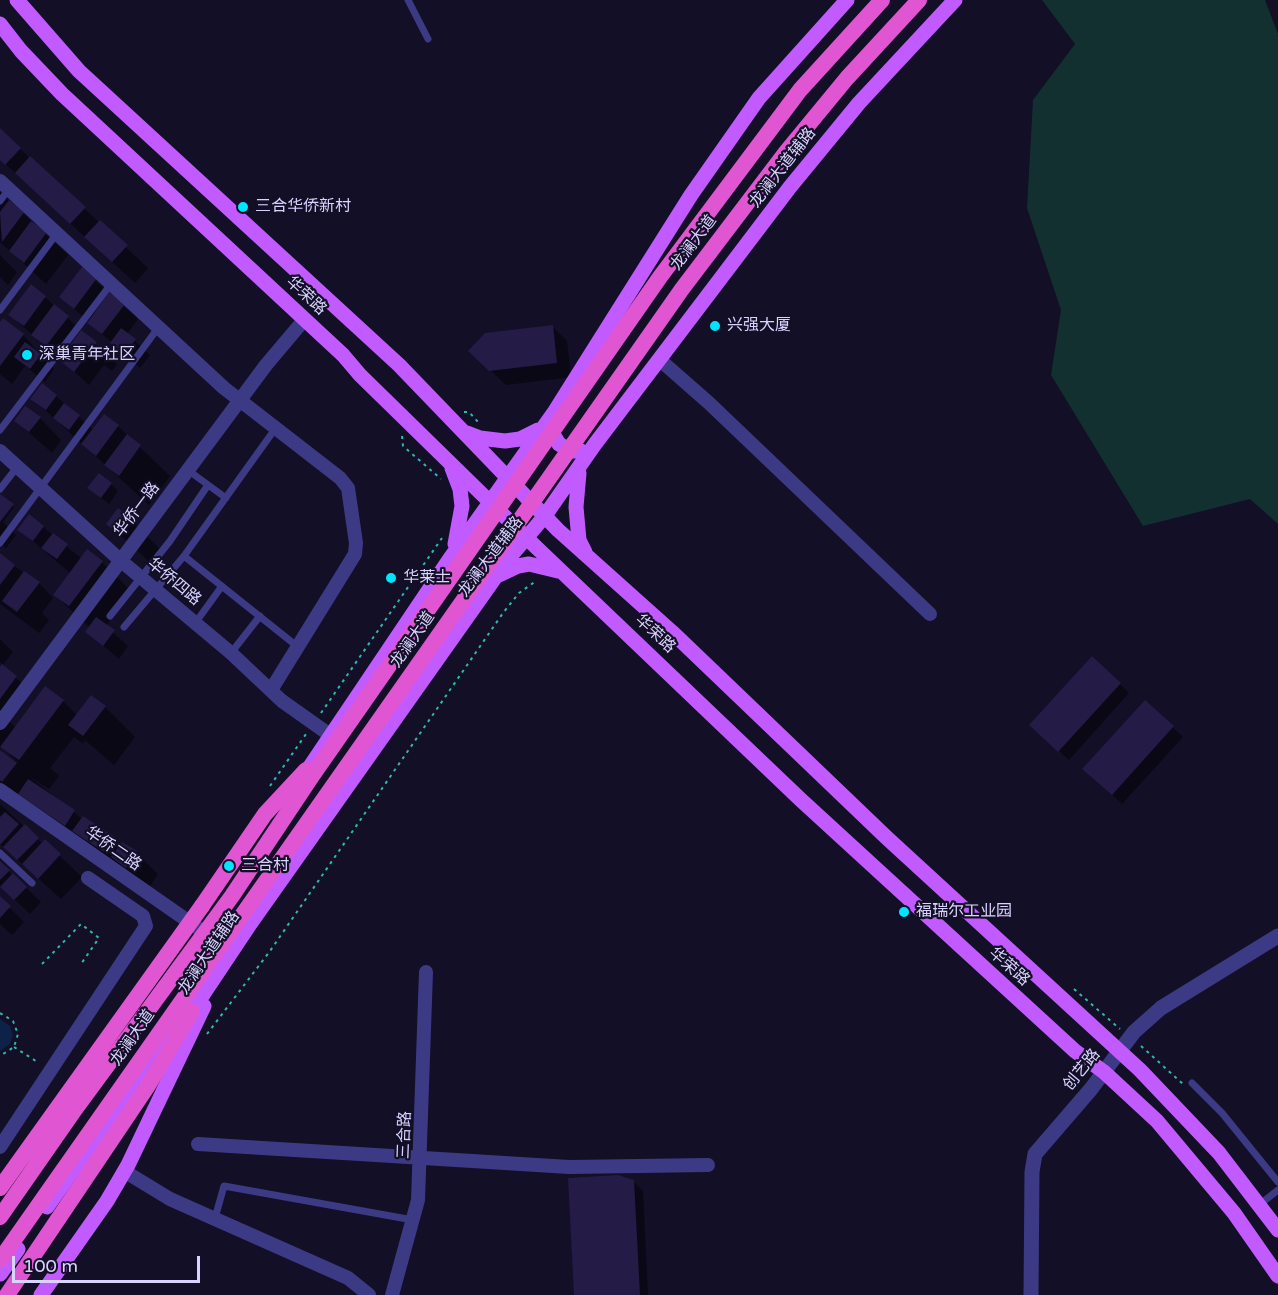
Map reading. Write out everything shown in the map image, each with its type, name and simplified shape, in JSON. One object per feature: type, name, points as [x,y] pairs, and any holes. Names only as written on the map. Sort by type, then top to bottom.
[{"type":"highway","name":"龙澜大道","points":[[0,1217],[76,1108],[232,896],[312,776],[660,276],[800,90],[882,0]]},
{"type":"highway","name":"龙澜大道","points":[[1,1270],[682,289],[799,136],[847,78],[919,0]]},
{"type":"highway","points":[[0,1188],[265,814],[306,770]]},
{"type":"highway","points":[[7,1295],[148,1084],[192,1011]]},
{"type":"main road","name":"华荣路","points":[[17,0],[79,70],[399,365],[544,517],[759,713],[887,838],[1120,1052],[1209,1141],[1278,1230]]},
{"type":"main road","name":"龙澜大道辅路","points":[[0,1224],[218,921],[277,831],[306,770],[506,477],[555,411],[691,195],[759,98],[847,0]]},
{"type":"main road","name":"龙澜大道辅路","points":[[1,1270],[153,1058],[192,1011],[496,577],[544,517],[595,444],[829,138],[955,0]]},
{"type":"main road","name":"华荣路","points":[[1,27],[62,94],[343,355],[360,375],[527,537],[836,832],[1075,1051],[1104,1072],[1158,1121],[1234,1213],[1278,1276]]},
{"type":"main road","points":[[555,411],[551,431],[563,447],[581,451],[595,444]]},
{"type":"main road","points":[[461,430],[480,438],[506,441],[520,439],[543,427]]},
{"type":"main road","points":[[448,460],[458,482],[462,506],[454,552]]},
{"type":"main road","points":[[580,467],[575,495],[578,530],[581,544],[590,559]]},
{"type":"main road","points":[[454,552],[466,544],[486,550],[496,567],[496,577],[518,566],[529,564],[551,567],[565,573]]},
{"type":"main road","points":[[218,921],[241,938]]},
{"type":"main road","points":[[41,1295],[107,1201],[145,1133],[225,961],[205,939]]},
{"type":"street","points":[[5,185],[240,401],[340,478],[351,500],[356,543],[349,565],[271,690]]},
{"type":"street","name":"华侨一路","points":[[0,723],[120,560],[304,320]]},
{"type":"street","points":[[660,360],[726,418],[930,614]]},
{"type":"street","name":"华侨四路","points":[[0,451],[120,560],[143,576],[271,690],[330,735]]},
{"type":"street","name":"华侨二路","points":[[0,790],[205,939]]},
{"type":"street","points":[[0,1147],[146,926],[143,915],[88,878]]},
{"type":"street","name":"创艺路","points":[[1031,1295],[1033,1162],[1043,1144],[1104,1072],[1134,1032],[1161,1008],[1278,936]]},
{"type":"street","name":"三合路","points":[[392,1295],[418,1200],[426,972]]},
{"type":"street","points":[[49,1070],[89,1098]]},
{"type":"street","points":[[198,1144],[420,1160],[569,1167],[708,1165]]},
{"type":"street","points":[[124,1171],[170,1199],[348,1278],[369,1295]]},
{"type":"lane","points":[[408,0],[428,39]]},
{"type":"lane","points":[[0,201],[5,185]]},
{"type":"lane","points":[[0,310],[58,232]]},
{"type":"lane","points":[[0,429],[112,282]]},
{"type":"lane","points":[[0,543],[42,489],[159,326]]},
{"type":"lane","points":[[124,627],[184,556],[275,429]]},
{"type":"lane","points":[[0,489],[18,466]]},
{"type":"lane","points":[[189,471],[226,498]]},
{"type":"lane","points":[[110,616],[143,576],[208,484]]},
{"type":"lane","points":[[184,556],[298,647]]},
{"type":"lane","points":[[196,622],[222,586]]},
{"type":"lane","points":[[231,653],[260,616]]},
{"type":"lane","points":[[0,853],[32,883]]},
{"type":"lane","points":[[1189,1085],[1222,1113],[1278,1182]]},
{"type":"lane","points":[[215,1218],[224,1186],[413,1220]]},
{"type":"lane","points":[[1259,1204],[1278,1190]]},
{"type":"path","points":[[403,446],[441,479]]},
{"type":"path","points":[[321,713],[444,534]]},
{"type":"path","points":[[202,1042],[270,951],[503,613],[527,585],[543,580]]},
{"type":"path","points":[[42,964],[81,924],[99,938],[81,964]]},
{"type":"path","points":[[1068,984],[1124,1033]]},
{"type":"path","points":[[0,1013],[8,1016],[17,1027],[17,1041],[14,1047],[0,1056]]},
{"type":"path","points":[[1136,1041],[1189,1085]]},
{"type":"path","points":[[14,1047],[49,1070]]},
{"type":"green space","points":[[1042,0],[1265,0],[1278,34],[1278,524],[1250,499],[1143,526],[1051,375],[1061,310],[1027,208],[1033,100],[1075,44]]},
{"type":"water","points":[[0,1019],[10,1026],[13,1035],[10,1044],[0,1051]]},
{"type":"building","points":[[0,128],[21,148],[5,165],[0,160]]},
{"type":"building","points":[[30,156],[86,207],[70,224],[15,173]]},
{"type":"building","points":[[9,200],[25,211],[2,242],[0,212]]},
{"type":"building","points":[[100,220],[128,245],[112,262],[84,237]]},
{"type":"building","points":[[31,221],[47,232],[24,263],[9,251]]},
{"type":"building","points":[[82,267],[97,278],[74,309],[59,297]]},
{"type":"building","points":[[31,284],[46,296],[24,326],[8,315]]},
{"type":"building","points":[[109,292],[125,304],[102,334],[87,323]]},
{"type":"building","points":[[54,304],[69,316],[46,346],[31,335]]},
{"type":"building","points":[[3,318],[24,334],[0,366],[0,322]]},
{"type":"building","points":[[553,325],[557,363],[489,371],[468,351],[485,333]]},
{"type":"building","points":[[121,328],[136,339],[125,354],[110,343]]},
{"type":"building","points":[[81,330],[97,342],[74,372],[59,360]]},
{"type":"building","name":"深巢青年社区","points":[[25,342],[41,354],[30,369],[14,357]]},
{"type":"building","points":[[42,383],[57,395],[46,410],[30,399]]},
{"type":"building","points":[[64,403],[80,415],[69,430],[53,418]]},
{"type":"building","points":[[25,406],[41,417],[29,432],[14,421]]},
{"type":"building","points":[[104,414],[119,425],[96,456],[81,444]]},
{"type":"building","points":[[127,434],[141,445],[119,476],[104,465]]},
{"type":"building","points":[[99,473],[112,483],[101,498],[87,488]]},
{"type":"building","points":[[0,494],[14,504],[0,522]]},
{"type":"building","points":[[118,508],[133,520],[121,536],[106,524]]},
{"type":"building","points":[[29,514],[44,526],[33,541],[17,530]]},
{"type":"building","points":[[53,533],[68,544],[57,559],[41,548]]},
{"type":"building","points":[[87,549],[103,561],[69,606],[53,595]]},
{"type":"building","points":[[0,553],[15,565],[0,585]]},
{"type":"building","points":[[24,571],[40,582],[17,612],[2,601]]},
{"type":"building","points":[[96,617],[115,630],[103,646],[85,632]]},
{"type":"building","points":[[1092,656],[1121,683],[1058,752],[1029,725]]},
{"type":"building","points":[[2,664],[17,676],[0,699],[0,667]]},
{"type":"building","points":[[45,686],[64,700],[19,760],[0,747]]},
{"type":"building","points":[[91,695],[106,706],[83,736],[68,725]]},
{"type":"building","points":[[1145,700],[1174,726],[1112,795],[1082,769]]},
{"type":"building","points":[[0,750],[17,763],[2,782],[0,780]]},
{"type":"building","points":[[28,779],[75,810],[65,826],[18,794]]},
{"type":"building","points":[[5,812],[19,824],[0,845],[0,817]]},
{"type":"building","points":[[83,816],[115,837],[104,852],[72,831]]},
{"type":"building","points":[[25,824],[39,838],[17,860],[3,847]]},
{"type":"building","points":[[45,839],[61,854],[38,879],[22,864]]},
{"type":"building","points":[[122,842],[137,851],[126,868],[111,857]]},
{"type":"building","points":[[0,861],[10,870],[0,880]]},
{"type":"building","points":[[13,873],[27,887],[14,900],[0,887]]},
{"type":"building","points":[[0,896],[11,906],[0,918]]},
{"type":"building","points":[[618,1175],[634,1180],[640,1295],[574,1295],[568,1178]]},
{"type":"place","name":"三合华侨新村","points":[[243,207]]},
{"type":"place","name":"兴强大厦","points":[[715,326]]},
{"type":"place","name":"深巢青年社区","points":[[27,355]]},
{"type":"place","name":"华莱士","points":[[391,578]]},
{"type":"place","name":"三合村","points":[[229,866]]},
{"type":"place","name":"福瑞尔工业园","points":[[904,912]]}]
